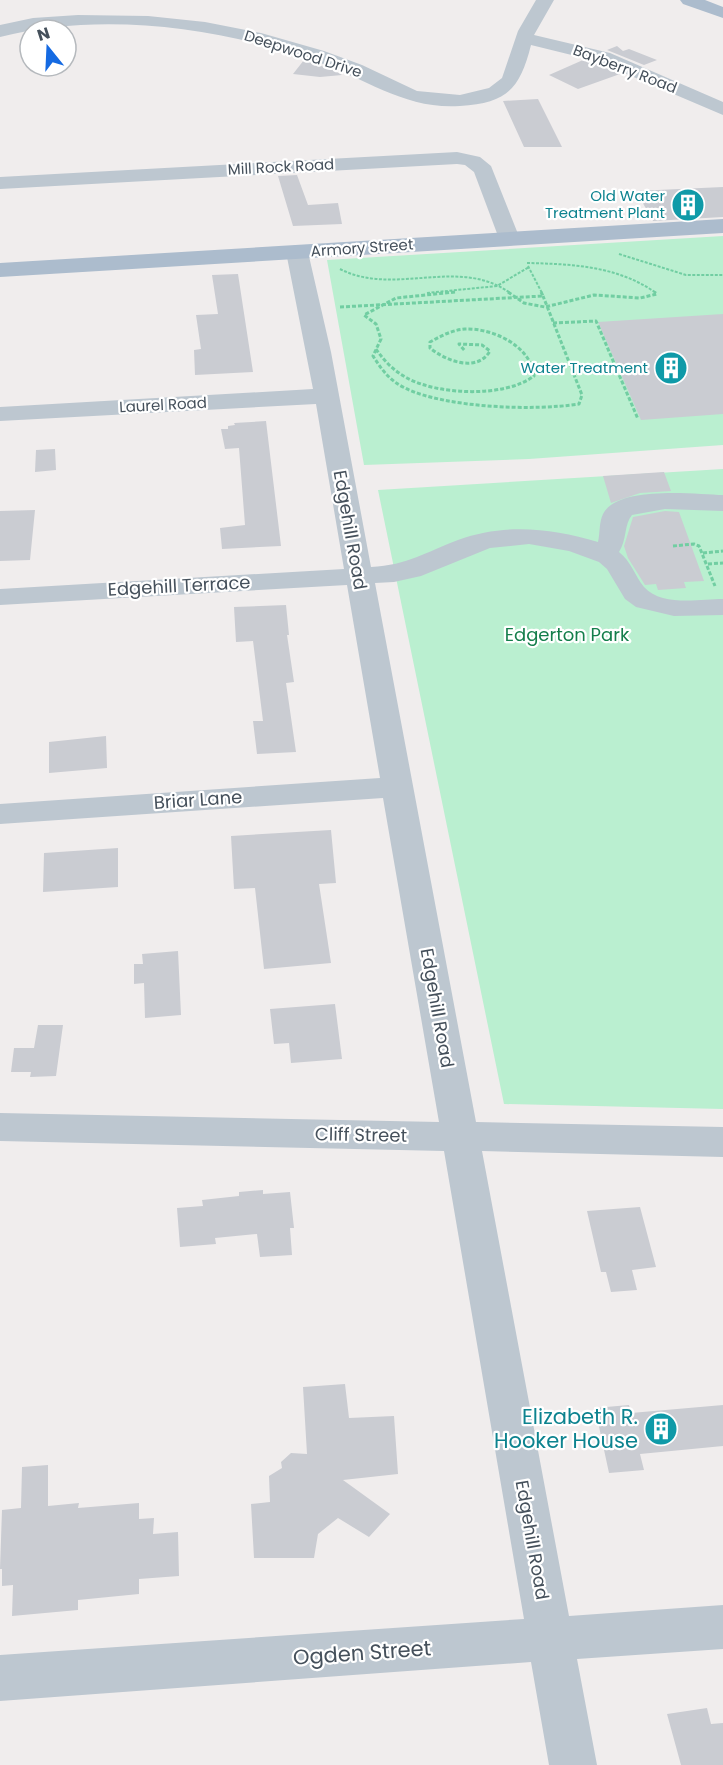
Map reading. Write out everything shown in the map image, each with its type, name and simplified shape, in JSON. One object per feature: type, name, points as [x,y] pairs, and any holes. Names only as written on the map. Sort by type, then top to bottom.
[{"type":"main road","points":[[689,0],[723,14]]},
{"type":"main road","name":"Armory Street","points":[[0,270],[723,226]]},
{"type":"street","name":"Deepwood Drive","points":[[0,31],[34,23],[70,20],[192,24],[279,43],[366,74],[412,96],[463,99],[483,96],[506,85],[517,64],[530,22],[545,0]]},
{"type":"street","name":"Bayberry Road","points":[[524,38],[603,57],[723,109]]},
{"type":"street","name":"Mill Rock Road","points":[[0,183],[425,159],[464,159],[477,162],[484,170],[509,239]]},
{"type":"street","name":"Edgehill Road","points":[[310,251],[326,396],[573,1765]]},
{"type":"street","name":"Laurel Road","points":[[0,414],[326,396]]},
{"type":"street","points":[[723,503],[655,502],[624,507],[615,516],[614,537],[611,546],[604,553],[621,570],[634,593],[645,600],[658,605],[676,607],[723,607]]},
{"type":"street","name":"Edgehill Terrace","points":[[0,597],[394,574],[420,568],[460,549],[510,536],[546,538],[604,553]]},
{"type":"street","name":"Briar Lane","points":[[0,814],[397,787]]},
{"type":"street","name":"Cliff Street","points":[[0,1127],[723,1142]]},
{"type":"street","name":"Ogden Street","points":[[0,1678],[723,1627]]},
{"type":"path","points":[[310,251],[350,276],[371,281],[455,276],[499,286],[526,304],[547,307],[587,295],[640,297],[657,293],[608,269],[570,264],[528,264],[499,286],[403,296],[376,306],[364,315],[376,324],[381,339],[373,356],[376,364],[390,380],[418,394],[469,404],[566,406],[579,404],[582,394],[553,323],[547,307],[543,296],[528,264]]},
{"type":"path","points":[[614,253],[683,275],[723,274]]},
{"type":"path","points":[[340,307],[543,296]]},
{"type":"path","points":[[553,323],[596,321],[638,419]]},
{"type":"path","points":[[376,349],[400,374],[414,381],[449,390],[502,389],[519,386],[534,376],[526,356],[512,341],[499,334],[485,330],[453,331],[440,335],[430,342],[430,348],[436,354],[457,363],[475,362],[486,358],[490,351],[482,345],[459,344],[465,351]]},
{"type":"path","points":[[673,546],[694,544],[699,546],[723,607]]},
{"type":"path","points":[[703,552],[723,551]]},
{"type":"path","points":[[708,564],[723,563]]},
{"type":"green space","points":[[723,236],[723,445],[529,459],[364,465],[327,260]]},
{"type":"green space","name":"Edgerton Park","points":[[723,469],[723,1109],[504,1104],[378,490]]},
{"type":"building","points":[[617,46],[623,51],[629,49],[657,60],[644,65],[607,50]]},
{"type":"building","points":[[304,60],[342,75],[320,77],[293,74]]},
{"type":"building","points":[[583,60],[620,74],[578,89],[549,75]]},
{"type":"building","points":[[538,99],[562,147],[524,147],[503,101]]},
{"type":"building","points":[[297,175],[308,205],[338,203],[342,224],[293,226],[278,176]]},
{"type":"building","name":"Old Water Treatment Plant","points":[[723,187],[723,217],[653,221],[636,191]]},
{"type":"building","points":[[238,274],[253,372],[195,375],[194,350],[201,349],[196,315],[218,314],[212,275]]},
{"type":"building","name":"Water Treatment","points":[[723,314],[723,414],[641,420],[598,322]]},
{"type":"building","points":[[266,421],[281,546],[222,549],[220,528],[245,525],[239,448],[225,449],[221,429],[228,429],[228,426],[235,425],[234,423]]},
{"type":"building","points":[[55,449],[56,470],[35,472],[36,450]]},
{"type":"building","points":[[664,472],[671,491],[640,493],[611,503],[603,476]]},
{"type":"building","points":[[35,510],[30,560],[0,561],[0,511]]},
{"type":"building","points":[[665,511],[679,512],[704,581],[684,582],[686,588],[658,590],[656,584],[645,585],[628,558],[624,546],[633,517]]},
{"type":"building","points":[[286,605],[289,635],[287,635],[294,682],[286,683],[296,752],[257,754],[253,721],[263,721],[253,641],[236,642],[234,607]]},
{"type":"building","points":[[106,736],[107,768],[49,773],[49,742]]},
{"type":"building","points":[[331,830],[336,883],[319,884],[331,963],[264,969],[255,888],[234,889],[231,836]]},
{"type":"building","points":[[118,848],[118,887],[43,892],[44,853]]},
{"type":"building","points":[[178,951],[181,1015],[145,1018],[144,983],[134,984],[134,964],[143,964],[142,954]]},
{"type":"building","points":[[335,1004],[342,1059],[291,1063],[289,1043],[274,1044],[270,1009]]},
{"type":"building","points":[[38,1025],[63,1025],[56,1076],[30,1077],[31,1072],[11,1072],[14,1048],[34,1048]]},
{"type":"building","points":[[263,1190],[263,1194],[290,1192],[294,1228],[290,1228],[292,1255],[260,1257],[257,1234],[215,1238],[216,1244],[180,1247],[177,1208],[203,1206],[202,1200],[239,1196],[239,1192]]},
{"type":"building","points":[[640,1207],[656,1267],[632,1270],[637,1290],[611,1292],[606,1272],[601,1272],[587,1211]]},
{"type":"building","points":[[345,1384],[349,1418],[394,1416],[398,1474],[343,1480],[390,1514],[369,1537],[338,1518],[318,1534],[314,1558],[254,1558],[251,1504],[270,1502],[269,1476],[282,1468],[281,1462],[291,1453],[307,1454],[303,1387]]},
{"type":"building","name":"Elizabeth R. Hooker House","points":[[629,1405],[631,1413],[723,1405],[723,1446],[640,1454],[644,1470],[609,1473],[595,1408]]},
{"type":"building","points":[[48,1465],[48,1506],[79,1503],[78,1508],[139,1503],[139,1519],[154,1518],[153,1534],[178,1532],[179,1576],[139,1579],[139,1594],[78,1600],[78,1610],[12,1616],[13,1585],[2,1586],[2,1569],[0,1569],[2,1510],[21,1508],[22,1467]]},
{"type":"building","points":[[707,1708],[711,1724],[723,1723],[723,1765],[681,1765],[667,1714]]},
{"type":"place","name":"Old Water Treatment Plant","points":[[688,205]]},
{"type":"place","name":"Water Treatment","points":[[671,368]]},
{"type":"place","name":"Elizabeth R. Hooker House","points":[[661,1429]]}]
